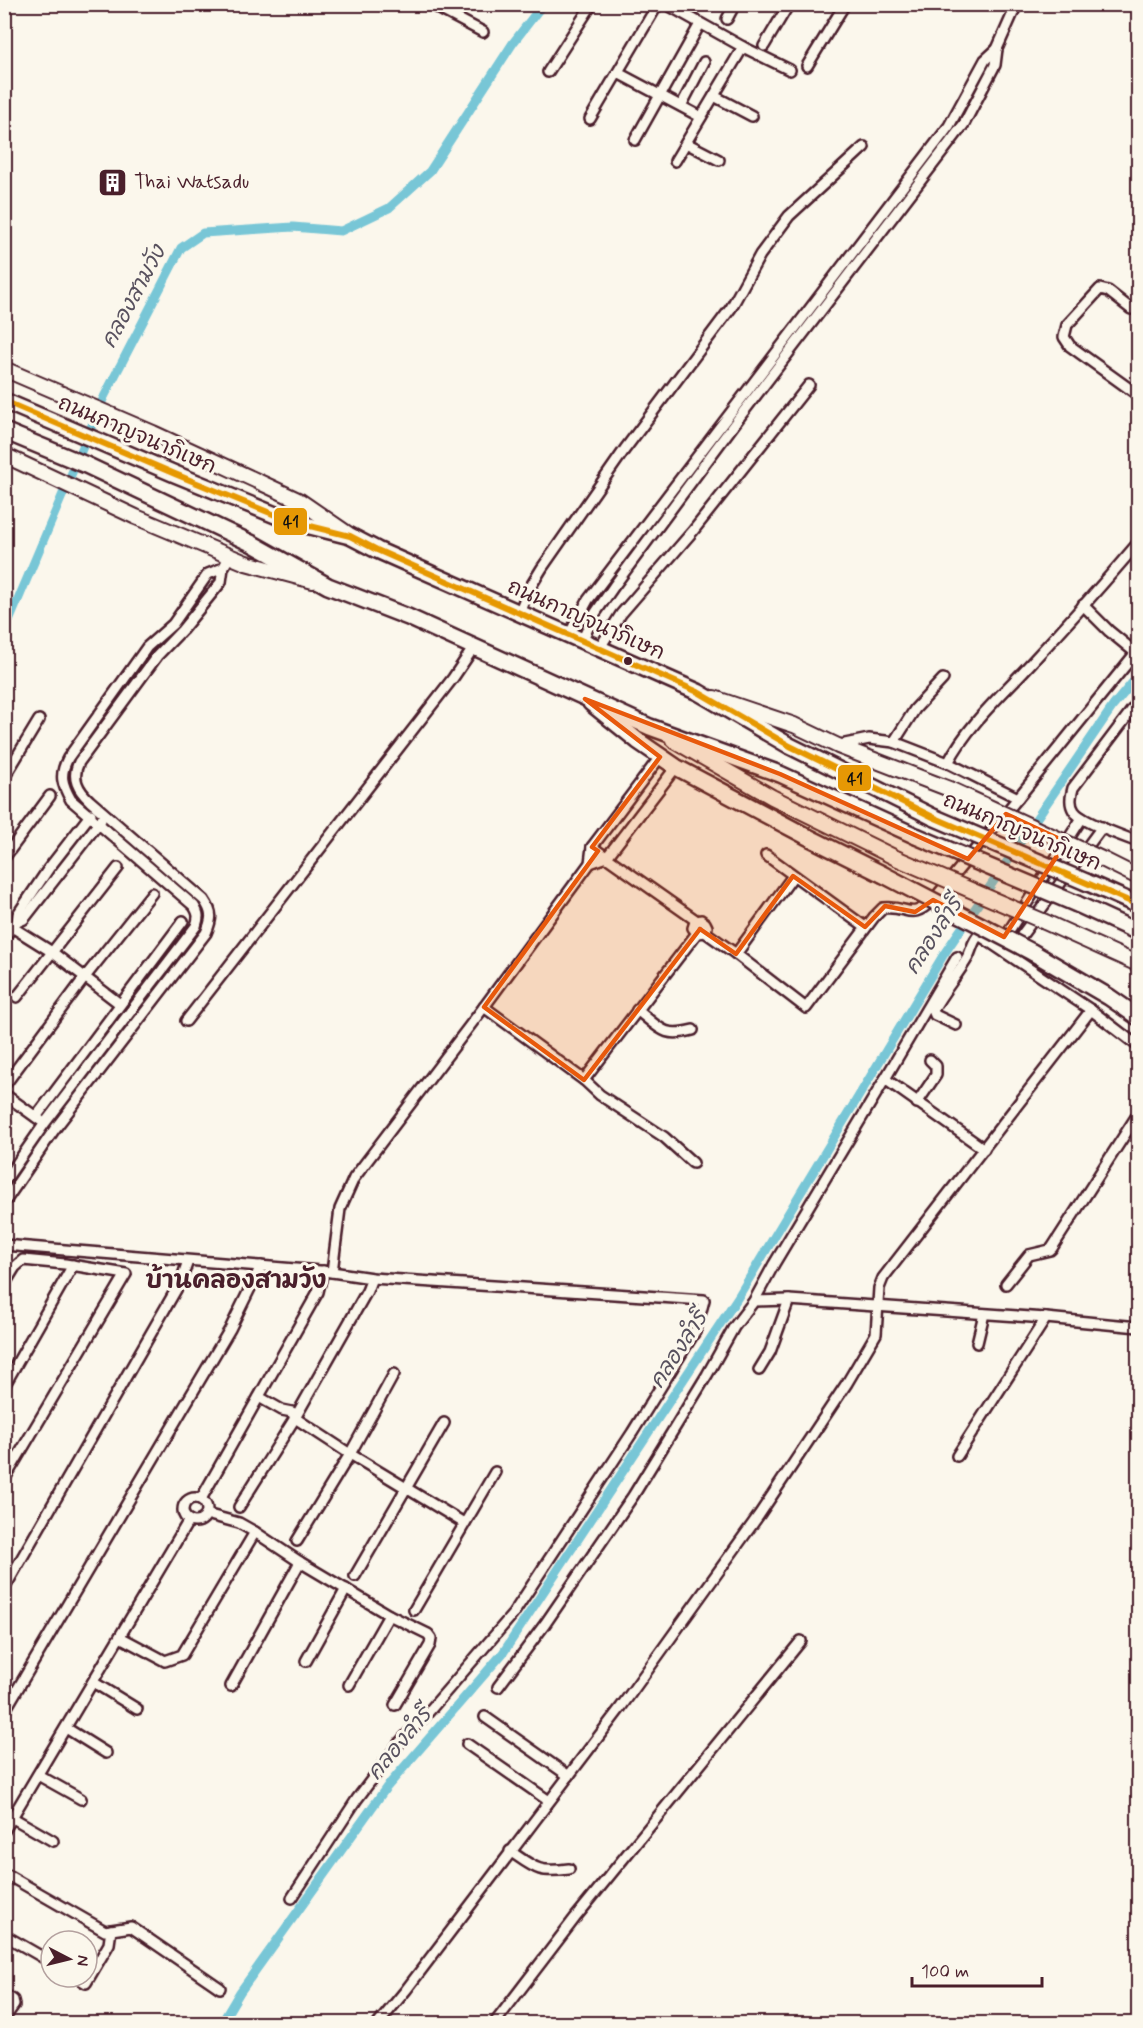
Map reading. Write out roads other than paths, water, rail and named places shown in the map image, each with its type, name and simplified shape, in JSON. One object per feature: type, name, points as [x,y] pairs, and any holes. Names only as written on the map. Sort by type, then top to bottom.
[{"type":"main road","points":[[4,369],[300,501],[350,536]]},
{"type":"main road","name":"ถนนกาญจนาภิเษก","points":[[4,401],[290,521],[350,536],[698,692],[790,746],[933,817],[1138,905]]},
{"type":"main road","points":[[4,431],[86,465],[253,544],[328,586]]},
{"type":"main road","points":[[4,455],[227,562],[246,563],[328,586],[408,617],[585,699],[650,727],[780,774],[916,836],[1138,932]]},
{"type":"main road","points":[[698,692],[794,724],[838,746],[952,790],[1138,877]]},
{"type":"main road","points":[[585,699],[660,758],[1032,952],[1109,997],[1138,1017]]},
{"type":"main road","points":[[650,727],[772,797],[896,858],[1138,964]]},
{"type":"main road","points":[[1109,997],[1138,1026]]},
{"type":"street","points":[[430,4],[483,32]]},
{"type":"street","points":[[548,72],[592,4]]},
{"type":"street","points":[[590,118],[658,4]]},
{"type":"street","points":[[666,4],[790,70]]},
{"type":"street","points":[[727,18],[735,4]]},
{"type":"street","points":[[764,46],[789,4]]},
{"type":"street","points":[[807,66],[845,4]]},
{"type":"street","points":[[575,638],[741,415],[964,124],[995,65],[997,49],[1017,4]]},
{"type":"street","points":[[635,140],[700,24]]},
{"type":"street","points":[[675,162],[743,47]]},
{"type":"street","points":[[575,638],[588,600],[949,126],[986,60],[997,49]]},
{"type":"street","points":[[681,106],[704,62]]},
{"type":"street","points":[[618,73],[702,117]]},
{"type":"street","points":[[714,96],[752,116]]},
{"type":"street","points":[[686,143],[719,160]]},
{"type":"street","points":[[519,613],[528,591],[542,568],[625,449],[731,309],[760,255],[789,216],[864,147]]},
{"type":"street","points":[[1131,309],[1108,291],[1100,289],[1067,325],[1065,337],[1070,346],[1138,394]]},
{"type":"street","points":[[599,648],[621,614],[693,531],[809,385]]},
{"type":"street","points":[[948,763],[963,738],[997,697],[1032,662],[1138,543]]},
{"type":"street","points":[[4,1182],[45,1123],[196,926],[199,918],[194,906],[70,800],[62,778],[63,768],[68,758],[147,647],[173,624],[208,574],[227,562]]},
{"type":"street","points":[[6,1199],[54,1130],[206,933],[212,919],[210,909],[204,900],[81,793],[77,785],[75,769],[148,668],[221,582],[227,562]]},
{"type":"street","points":[[193,597],[203,604]]},
{"type":"street","points":[[592,847],[697,921],[693,928],[736,954],[806,1008],[866,927],[883,908],[915,912],[925,908],[935,898],[1137,652],[1109,631],[1083,605]]},
{"type":"street","points":[[186,1021],[453,678],[474,647]]},
{"type":"street","points":[[138,660],[148,668]]},
{"type":"street","points":[[894,742],[915,709],[943,679]]},
{"type":"street","points":[[1138,702],[1135,715],[1073,788],[1070,803],[1072,810],[1082,818],[1138,842]]},
{"type":"street","points":[[4,778],[39,720]]},
{"type":"street","points":[[838,746],[869,740],[894,742],[1020,795]]},
{"type":"street","points":[[201,1499],[328,1272],[340,1209],[354,1178],[484,1008],[590,863],[592,847],[660,758]]},
{"type":"street","points":[[590,863],[607,857],[676,767]]},
{"type":"street","points":[[4,858],[50,796]]},
{"type":"street","points":[[4,937],[49,868],[96,807]]},
{"type":"street","points":[[621,809],[636,819]]},
{"type":"street","points":[[11,924],[24,920],[106,813]]},
{"type":"street","points":[[998,947],[1082,818]]},
{"type":"street","points":[[1009,954],[1102,827]]},
{"type":"street","points":[[766,855],[866,927]]},
{"type":"street","points":[[17,997],[118,868]]},
{"type":"street","points":[[736,954],[794,876]]},
{"type":"street","points":[[4,1086],[85,977],[152,893]]},
{"type":"street","points":[[36,1117],[183,921]]},
{"type":"street","points":[[11,924],[120,1004]]},
{"type":"street","points":[[584,1080],[637,1010],[701,933]]},
{"type":"street","points":[[956,1025],[933,1013],[961,970],[977,936],[981,936],[1009,954],[1025,968],[1091,1010],[1138,1046]]},
{"type":"street","points":[[498,1687],[545,1624],[633,1496],[734,1327],[753,1301],[957,957]]},
{"type":"street","points":[[484,1008],[584,1080],[600,1095],[664,1137],[693,1163]]},
{"type":"street","points":[[132,1010],[140,1017]]},
{"type":"street","points":[[637,1010],[659,1028],[671,1034],[693,1030]]},
{"type":"street","points":[[378,2024],[632,1692],[759,1515],[847,1383],[870,1344],[878,1325],[879,1288],[883,1278],[1091,1010]]},
{"type":"street","points":[[917,1103],[936,1076],[936,1066],[930,1060]]},
{"type":"street","points":[[885,1079],[984,1149]]},
{"type":"street","points":[[4,1094],[54,1130]]},
{"type":"street","points":[[1005,1284],[1029,1256],[1052,1248],[1138,1114]]},
{"type":"street","points":[[4,1245],[328,1272],[372,1278],[704,1300],[696,1330],[632,1433],[519,1605],[425,1716],[400,1742],[357,1799],[292,1898]]},
{"type":"street","points":[[4,1285],[20,1261],[73,1265],[126,1274],[5,1478]]},
{"type":"street","points":[[4,1589],[176,1289],[188,1262]]},
{"type":"street","points":[[4,1386],[73,1265]]},
{"type":"street","points":[[4,1712],[230,1329],[261,1266]]},
{"type":"street","points":[[239,1507],[295,1418],[367,1292],[372,1278]]},
{"type":"street","points":[[753,1301],[789,1300],[982,1321],[1046,1318],[1138,1327]]},
{"type":"street","points":[[759,1370],[770,1352],[789,1300]]},
{"type":"street","points":[[957,1456],[1046,1318]]},
{"type":"street","points":[[977,1343],[982,1321]]},
{"type":"street","points":[[297,1541],[350,1454],[394,1374]]},
{"type":"street","points":[[259,1397],[282,1410],[292,1412],[295,1418],[350,1454],[464,1523]]},
{"type":"street","points":[[355,1576],[444,1423]]},
{"type":"street","points":[[414,1610],[495,1472]]},
{"type":"street","points":[[190,1498],[201,1499],[206,1505],[206,1514],[199,1521],[184,1517],[183,1506],[190,1498]]},
{"type":"street","points":[[206,1514],[239,1523],[389,1615],[428,1634],[431,1638],[430,1645],[395,1705]]},
{"type":"street","points":[[4,1831],[189,1520]]},
{"type":"street","points":[[120,1637],[165,1661],[182,1655],[255,1532]]},
{"type":"street","points":[[231,1686],[300,1562]]},
{"type":"street","points":[[306,1661],[346,1589]]},
{"type":"street","points":[[350,1685],[389,1615]]},
{"type":"street","points":[[494,2024],[575,1918],[801,1641]]},
{"type":"street","points":[[93,1682],[137,1709]]},
{"type":"street","points":[[485,1717],[569,1776]]},
{"type":"street","points":[[66,1728],[106,1753]]},
{"type":"street","points":[[467,1744],[549,1801]]},
{"type":"street","points":[[38,1774],[81,1799]]},
{"type":"street","points":[[13,1818],[53,1841]]},
{"type":"street","points":[[510,1851],[536,1869],[543,1871],[570,1869]]},
{"type":"street","points":[[4,1873],[105,1931],[131,1927],[220,1988]]},
{"type":"street","points":[[99,1961],[109,1944],[111,1930]]},
{"type":"street","points":[[4,1935],[39,1955]]},
{"type":"street","points":[[4,1994],[13,2000],[14,2005],[4,2019]]},
{"type":"waterway","name":"คลองสามวัง","points":[[4,633],[104,397],[181,248],[203,233],[293,227],[341,231],[389,208],[430,171],[513,43],[543,4]]},
{"type":"waterway","name":"คลองลำรี","points":[[221,2024],[240,1992],[386,1788],[503,1653],[738,1297],[944,954],[1113,706],[1138,676]]},
{"type":"place","name":"Thai Watsadu","points":[[113,182]]},
{"type":"district","name":"บ้านคลองสามวัง","points":[[236,1281]]}]
